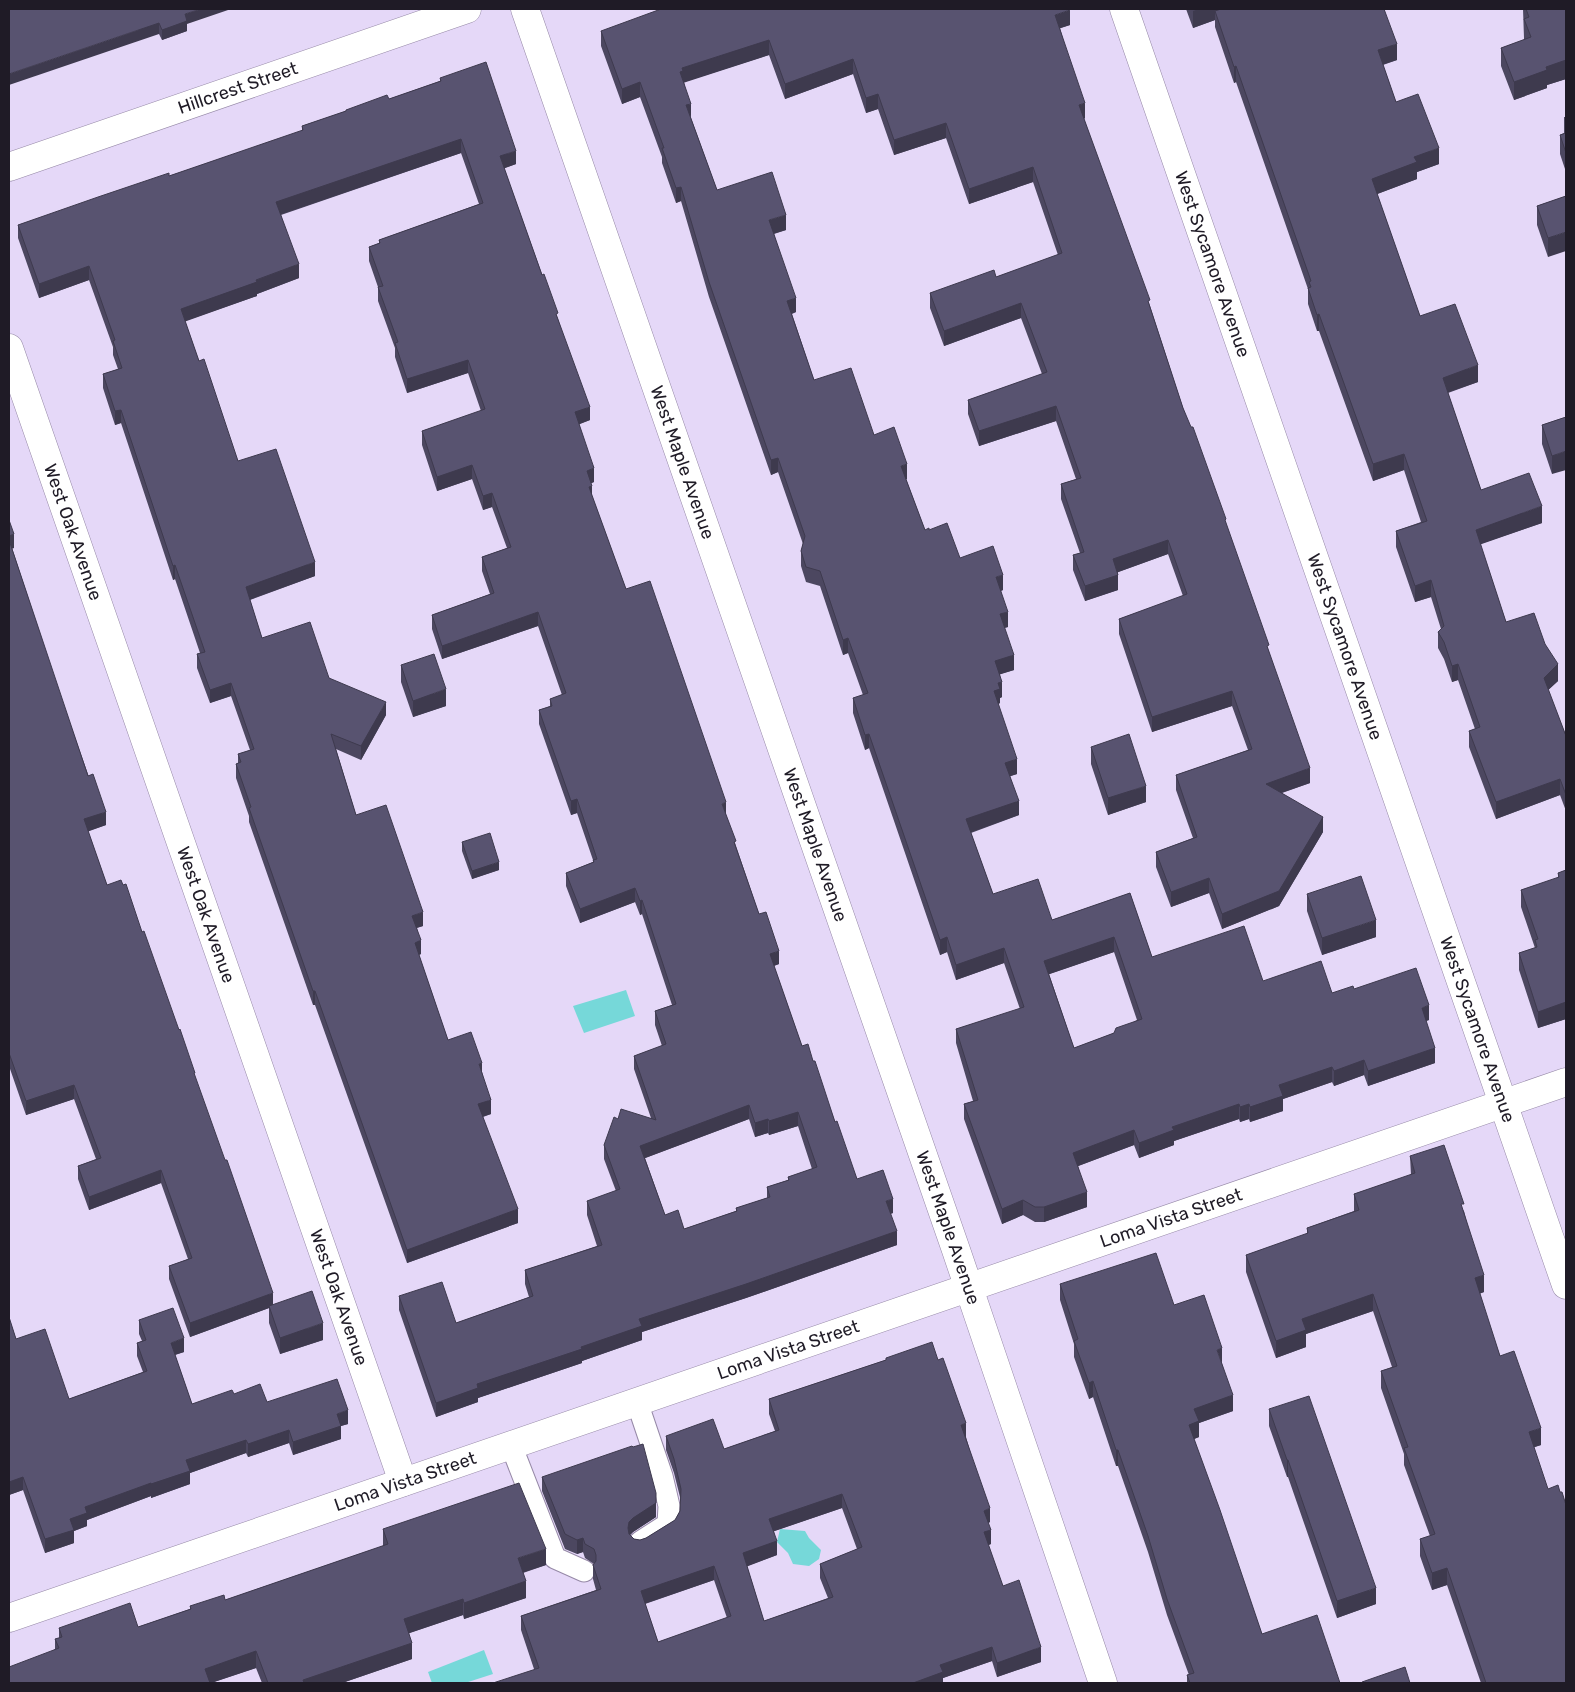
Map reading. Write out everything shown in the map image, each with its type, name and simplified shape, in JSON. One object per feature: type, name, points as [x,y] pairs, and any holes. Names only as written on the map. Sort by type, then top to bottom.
[{"type":"street","name":"Hillcrest Street","points":[[9,167],[467,9]]},
{"type":"street","name":"West Maple Avenue","points":[[525,9],[969,1287],[1103,1683]]},
{"type":"street","name":"West Sycamore Avenue","points":[[1124,9],[1566,1285]]},
{"type":"street","name":"West Oak Avenue","points":[[9,348],[403,1482]]},
{"type":"street","name":"Loma Vista Street","points":[[9,1618],[1566,1082]]},
{"type":"lane","points":[[637,1402],[670,1506],[668,1524],[640,1542]]},
{"type":"lane","points":[[510,1445],[556,1558],[584,1572]]},
{"type":"shaded area","points":[[626,990],[635,1016],[584,1033],[573,1006]]},
{"type":"shaded area","points":[[780,1529],[805,1531],[821,1550],[819,1559],[809,1566],[793,1564],[788,1553],[777,1542]]},
{"type":"shaded area","points":[[484,1650],[493,1674],[465,1683],[432,1683],[428,1672]]},
{"type":"building","points":[[9,9],[201,9],[185,14],[187,21],[162,30],[159,23],[9,74]]},
{"type":"building","points":[[661,9],[1070,9],[1055,15],[1085,103],[1079,105],[1150,300],[1148,301],[1183,408],[1191,427],[1193,427],[1226,519],[1269,645],[1267,646],[1310,768],[1266,784],[1323,817],[1279,891],[1222,914],[1209,878],[1171,892],[1156,852],[1197,837],[1176,775],[1252,749],[1232,691],[1152,717],[1119,619],[1187,594],[1168,540],[1113,559],[1118,575],[1085,586],[1073,555],[1084,552],[1061,484],[1081,478],[1056,406],[979,431],[968,400],[1047,372],[1021,303],[944,331],[930,293],[994,270],[996,277],[1062,253],[1033,167],[969,189],[946,123],[894,140],[878,94],[866,98],[853,59],[785,84],[769,40],[682,68],[683,71],[680,72],[691,104],[686,105],[717,190],[772,172],[786,215],[769,220],[796,298],[787,301],[814,380],[851,368],[874,435],[894,427],[907,464],[901,466],[925,530],[947,523],[960,558],[993,546],[1003,575],[996,577],[1008,612],[1000,614],[1014,655],[995,661],[1002,682],[998,683],[1000,689],[994,691],[1017,759],[1005,763],[1019,801],[966,819],[993,894],[1038,879],[1052,920],[1130,893],[1152,957],[1244,926],[1263,981],[1321,961],[1332,993],[1353,986],[1354,989],[1416,968],[1429,1005],[1422,1008],[1435,1048],[1368,1071],[1364,1060],[1334,1071],[1332,1067],[1279,1085],[1283,1096],[1250,1107],[1249,1104],[1240,1107],[1239,1104],[1172,1127],[1174,1130],[1139,1143],[1134,1130],[1073,1153],[1087,1192],[1044,1207],[1035,1207],[1023,1200],[1002,1209],[964,1104],[978,1100],[956,1029],[1024,1007],[1004,948],[956,965],[947,937],[940,940],[869,734],[865,735],[853,698],[868,693],[848,638],[843,640],[820,571],[806,567],[801,551],[805,536],[778,458],[771,460],[709,282],[681,187],[676,188],[662,148],[664,148],[640,82],[622,89],[601,31]],"holes":[[[1114,937],[1142,1019],[1116,1028],[1114,1033],[1074,1048],[1044,961]]]},
{"type":"building","points":[[1221,9],[1384,9],[1397,44],[1378,50],[1396,102],[1418,94],[1439,148],[1414,157],[1417,162],[1372,179],[1420,316],[1455,304],[1478,365],[1443,378],[1481,490],[1529,473],[1542,506],[1476,530],[1506,622],[1534,613],[1545,644],[1558,664],[1544,678],[1566,736],[1566,795],[1560,779],[1496,802],[1469,731],[1480,727],[1458,664],[1452,666],[1444,642],[1438,632],[1444,626],[1431,580],[1415,586],[1396,531],[1427,521],[1404,454],[1373,464],[1319,314],[1317,315],[1308,288],[1311,287],[1309,282],[1311,281],[1215,11]]},
{"type":"building","points":[[1526,9],[1566,9],[1566,60],[1546,67],[1547,70],[1514,82],[1501,48],[1531,37],[1524,19],[1529,17]]},
{"type":"building","points":[[486,62],[516,151],[500,156],[542,275],[544,274],[558,313],[556,314],[590,407],[575,412],[594,468],[587,471],[592,486],[589,487],[626,589],[650,581],[726,802],[722,804],[759,914],[766,912],[779,951],[770,954],[802,1046],[808,1044],[857,1179],[883,1170],[893,1199],[886,1201],[897,1231],[639,1319],[642,1326],[581,1347],[582,1349],[477,1384],[478,1388],[436,1403],[399,1296],[442,1282],[456,1323],[533,1296],[525,1270],[602,1245],[587,1201],[620,1189],[604,1145],[614,1117],[618,1119],[621,1109],[656,1120],[634,1056],[666,1044],[655,1011],[676,1004],[642,900],[640,901],[635,888],[580,909],[566,873],[597,859],[577,799],[571,801],[539,710],[552,706],[550,699],[566,693],[538,612],[442,646],[432,615],[494,593],[482,557],[511,547],[492,493],[483,496],[472,465],[437,477],[422,431],[485,409],[468,360],[407,379],[395,343],[398,342],[378,287],[383,286],[369,247],[380,243],[379,240],[483,203],[461,139],[276,202],[299,264],[256,280],[257,282],[181,309],[199,361],[204,359],[238,461],[276,449],[315,562],[246,587],[262,638],[310,622],[329,678],[386,702],[361,746],[331,734],[356,815],[386,805],[423,912],[412,916],[421,940],[415,943],[448,1040],[471,1032],[482,1063],[479,1064],[491,1100],[478,1104],[518,1209],[407,1250],[249,808],[251,807],[236,764],[241,762],[238,754],[254,749],[231,683],[210,690],[197,654],[205,652],[175,565],[173,566],[121,410],[115,411],[103,374],[122,368],[113,341],[115,340],[89,266],[39,284],[18,225],[169,173],[169,176],[303,130],[302,126],[387,95],[389,99],[441,81],[440,78]],"holes":[[[749,1105],[755,1123],[768,1119],[769,1121],[798,1112],[817,1167],[788,1177],[789,1180],[767,1187],[770,1197],[736,1208],[737,1211],[684,1229],[678,1210],[665,1215],[640,1146]]]},
{"type":"building","points":[[1566,133],[1566,153],[1560,135]]},
{"type":"building","points":[[1566,196],[1566,232],[1548,238],[1537,206]]},
{"type":"building","points":[[1566,417],[1566,451],[1552,456],[1542,425]]},
{"type":"building","points":[[9,520],[14,534],[9,536]]},
{"type":"building","points":[[9,540],[88,776],[93,774],[106,812],[84,819],[107,885],[121,880],[123,885],[126,884],[142,932],[144,931],[180,1029],[273,1293],[190,1323],[169,1266],[192,1258],[161,1170],[89,1197],[78,1166],[101,1158],[74,1085],[26,1101],[9,1053]]},
{"type":"building","points":[[434,654],[446,689],[413,701],[401,665]]},
{"type":"building","points":[[1129,734],[1146,786],[1108,798],[1091,747]]},
{"type":"building","points":[[490,833],[499,862],[472,871],[462,842]]},
{"type":"building","points":[[1566,870],[1566,1002],[1538,1012],[1519,953],[1537,947],[1535,940],[1538,939],[1521,890],[1559,877],[1558,873]]},
{"type":"building","points":[[1361,876],[1376,920],[1322,938],[1307,894]]},
{"type":"building","points":[[1444,1145],[1464,1204],[1461,1204],[1484,1275],[1475,1278],[1500,1356],[1514,1351],[1541,1428],[1529,1432],[1548,1489],[1558,1485],[1566,1505],[1566,1683],[1486,1683],[1447,1568],[1432,1573],[1420,1539],[1435,1534],[1404,1448],[1408,1447],[1381,1371],[1397,1366],[1373,1294],[1302,1319],[1306,1330],[1276,1341],[1246,1255],[1308,1233],[1307,1228],[1359,1210],[1354,1194],[1415,1173],[1410,1156]]},
{"type":"building","points":[[1156,1253],[1174,1305],[1204,1295],[1222,1348],[1217,1350],[1233,1395],[1194,1409],[1199,1421],[1189,1425],[1262,1634],[1317,1615],[1340,1683],[1190,1683],[1187,1675],[1194,1673],[1167,1599],[1148,1536],[1118,1450],[1116,1450],[1093,1381],[1089,1383],[1074,1341],[1078,1339],[1060,1284]]},
{"type":"building","points":[[312,1291],[323,1323],[280,1338],[269,1306]]},
{"type":"building","points":[[173,1308],[184,1338],[171,1343],[192,1404],[232,1390],[234,1394],[260,1384],[267,1402],[337,1379],[348,1410],[337,1414],[341,1426],[293,1442],[289,1430],[248,1444],[246,1440],[186,1460],[190,1471],[85,1507],[87,1513],[70,1519],[74,1530],[45,1539],[23,1477],[9,1482],[9,1317],[16,1339],[45,1329],[69,1399],[147,1371],[137,1343],[146,1340],[139,1320]]},
{"type":"building","points":[[932,1342],[938,1360],[943,1358],[966,1423],[961,1425],[990,1508],[984,1511],[991,1530],[984,1532],[1003,1586],[1019,1580],[1041,1647],[997,1663],[992,1647],[940,1665],[943,1672],[913,1683],[493,1683],[539,1668],[521,1616],[601,1589],[593,1565],[596,1561],[594,1549],[585,1544],[583,1538],[577,1540],[565,1534],[542,1477],[632,1446],[643,1444],[656,1493],[656,1503],[633,1518],[629,1522],[628,1528],[629,1534],[634,1539],[646,1538],[675,1520],[680,1511],[681,1489],[666,1436],[713,1419],[724,1449],[779,1430],[769,1399],[886,1360],[886,1358]],"holes":[[[842,1494],[862,1547],[820,1564],[833,1597],[764,1621],[743,1553],[777,1541],[769,1519]],[[714,1566],[731,1616],[658,1642],[641,1591]]]},
{"type":"building","points":[[1309,1396],[1376,1588],[1337,1601],[1269,1409]]},
{"type":"building","points":[[519,1483],[546,1549],[518,1558],[526,1581],[464,1603],[463,1599],[404,1619],[412,1643],[303,1680],[304,1683],[268,1683],[256,1651],[205,1669],[210,1683],[9,1683],[9,1667],[59,1648],[55,1639],[62,1637],[59,1628],[130,1603],[138,1627],[191,1609],[190,1606],[224,1595],[225,1600],[388,1544],[383,1529]]},
{"type":"building","points":[[1405,1667],[1410,1683],[1362,1682]]}]
